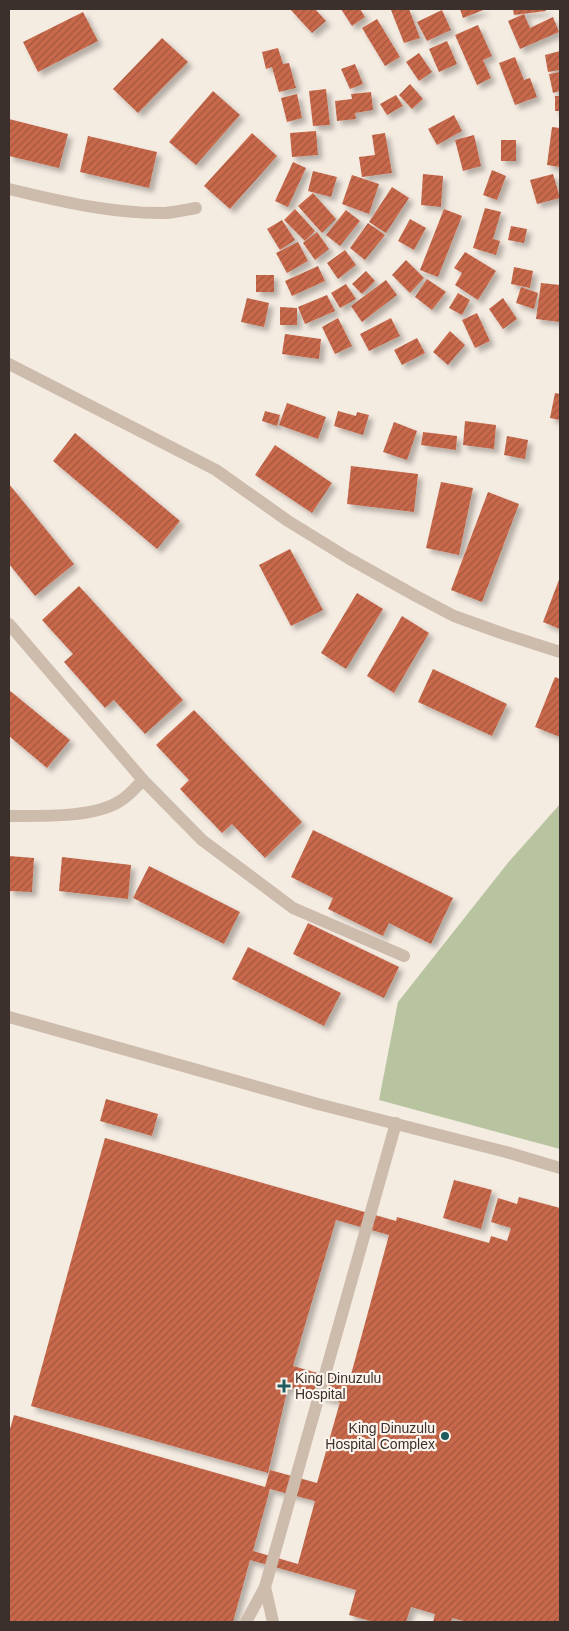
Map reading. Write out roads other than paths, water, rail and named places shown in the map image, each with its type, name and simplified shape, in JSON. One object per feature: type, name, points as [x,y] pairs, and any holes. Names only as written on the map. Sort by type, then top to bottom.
[{"type":"street","points":[[9,189],[89,206],[138,212],[167,213],[196,208]]},
{"type":"street","points":[[9,364],[216,470],[288,522],[348,558],[454,616],[507,636],[560,652]]},
{"type":"street","points":[[9,624],[143,780],[202,840],[293,908],[404,956]]},
{"type":"street","points":[[9,816],[54,816],[99,810],[119,802],[143,780]]},
{"type":"street","points":[[9,1017],[318,1104],[396,1123],[560,1168]]},
{"type":"street","points":[[246,1622],[265,1587],[396,1123]]},
{"type":"street","points":[[265,1587],[273,1622]]},
{"type":"place","name":"King Dinuzulu Hospital","points":[[284,1386]]},
{"type":"place","name":"King Dinuzulu Hospital Complex","points":[[445,1436]]}]
